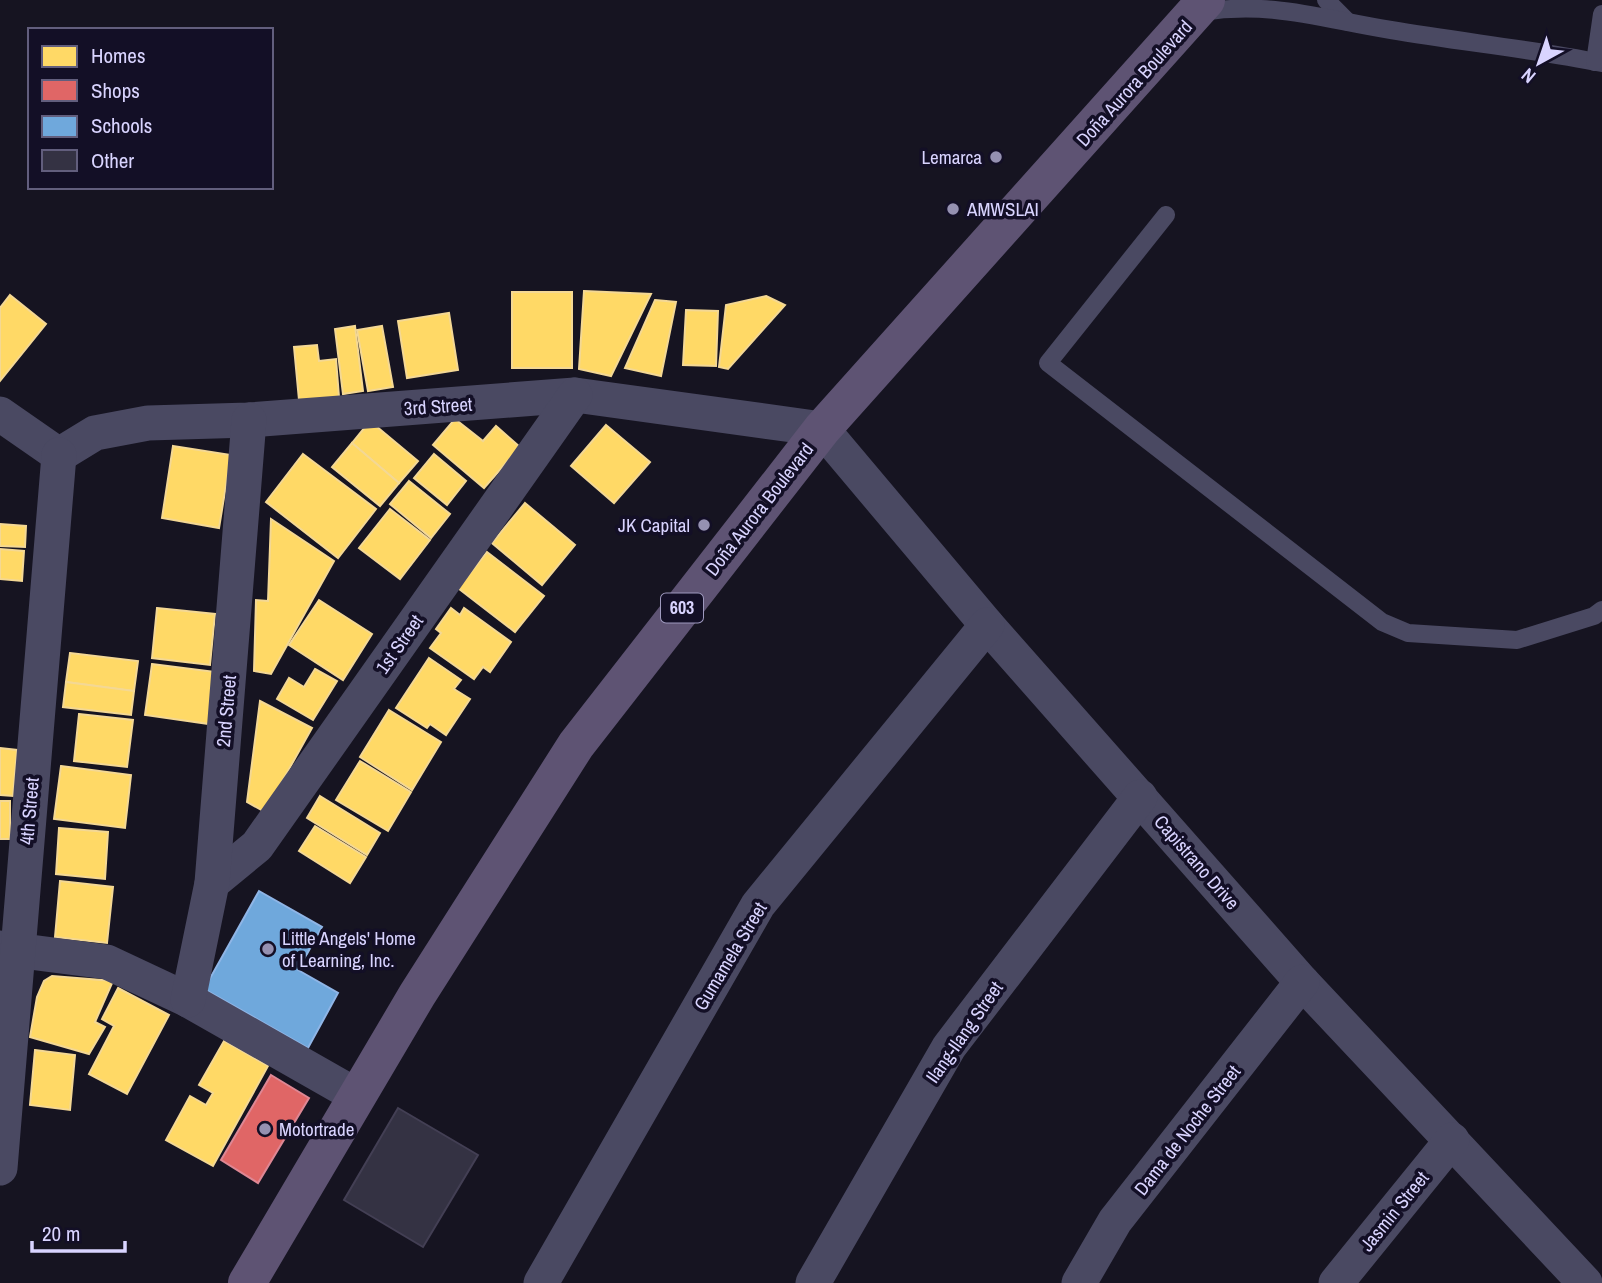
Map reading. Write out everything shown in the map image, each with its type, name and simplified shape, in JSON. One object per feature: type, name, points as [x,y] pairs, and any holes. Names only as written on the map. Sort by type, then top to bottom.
[{"type":"main road","name":"Doña Aurora Boulevard","points":[[247,1283],[416,995],[576,745],[821,429],[1202,6]]},
{"type":"street","name":"3rd Street","points":[[59,454],[95,433],[148,423],[249,420],[575,395],[821,429]]},
{"type":"street","name":"1st Street","points":[[212,883],[257,846],[575,395]]},
{"type":"street","points":[[0,414],[59,454]]},
{"type":"street","name":"2nd Street","points":[[188,1000],[212,883],[249,420]]},
{"type":"street","name":"Capistrano Drive","points":[[821,429],[988,625],[1302,982],[1585,1283]]},
{"type":"street","name":"4th Street","points":[[0,1168],[8,949],[59,454]]},
{"type":"street","name":"Gumamela Street","points":[[541,1283],[758,905],[988,625]]},
{"type":"street","name":"Ilang-Ilang Street","points":[[813,1283],[949,1046],[1140,797]]},
{"type":"street","points":[[8,949],[107,962],[188,1000],[357,1096]]},
{"type":"street","name":"Dama de Noche Street","points":[[1079,1283],[1115,1221],[1302,982]]},
{"type":"street","name":"Jasmin Street","points":[[1336,1283],[1452,1140]]},
{"type":"lane","points":[[1326,0],[1348,22]]},
{"type":"lane","points":[[1202,6],[1287,9],[1348,22],[1598,62],[1602,14]]},
{"type":"lane","points":[[1166,215],[1048,363],[1382,622],[1408,633],[1517,640],[1594,616],[1602,610]]},
{"type":"building: Homes","points":[[584,291],[651,294],[611,376],[579,369]]},
{"type":"building: Homes","points":[[512,292],[572,292],[572,368],[512,368]]},
{"type":"building: Homes","points":[[10,295],[46,324],[0,381],[0,308]]},
{"type":"building: Homes","points":[[766,296],[785,305],[728,369],[719,367],[726,305]]},
{"type":"building: Homes","points":[[655,300],[676,302],[661,376],[625,368]]},
{"type":"building: Homes","points":[[686,310],[718,311],[716,366],[683,365]]},
{"type":"building: Homes","points":[[449,313],[458,370],[407,378],[398,321]]},
{"type":"building: Homes","points":[[355,326],[363,391],[343,394],[335,329]]},
{"type":"building: Homes","points":[[382,326],[393,387],[368,391],[357,330]]},
{"type":"building: Homes","points":[[317,345],[319,361],[336,359],[339,397],[299,400],[294,347]]},
{"type":"building: Homes","points":[[455,419],[483,441],[496,426],[520,447],[484,488],[433,445]]},
{"type":"building: Homes","points":[[370,421],[418,461],[399,483],[352,443]]},
{"type":"building: Homes","points":[[606,425],[650,462],[614,503],[571,466]]},
{"type":"building: Homes","points":[[352,443],[399,483],[380,506],[332,467]]},
{"type":"building: Homes","points":[[173,446],[231,455],[219,528],[162,518]]},
{"type":"building: Homes","points":[[303,454],[376,509],[338,558],[266,502]]},
{"type":"building: Homes","points":[[434,454],[466,481],[447,505],[414,478]]},
{"type":"building: Homes","points":[[409,481],[450,514],[431,538],[390,504]]},
{"type":"building: Homes","points":[[525,503],[575,545],[542,585],[492,543]]},
{"type":"building: Homes","points":[[390,509],[430,540],[400,579],[359,548]]},
{"type":"building: Homes","points":[[271,519],[334,561],[271,674],[254,671],[256,600],[268,601]]},
{"type":"building: Homes","points":[[0,524],[26,526],[25,547],[0,546]]},
{"type":"building: Homes","points":[[0,549],[24,551],[22,581],[0,579]]},
{"type":"building: Homes","points":[[487,552],[544,596],[515,632],[458,588]]},
{"type":"building: Homes","points":[[319,600],[372,634],[343,680],[289,645]]},
{"type":"building: Homes","points":[[157,608],[215,614],[210,665],[152,658]]},
{"type":"building: Homes","points":[[451,608],[460,615],[464,608],[511,642],[490,672],[483,667],[474,679],[430,648],[441,633],[436,629]]},
{"type":"building: Homes","points":[[70,653],[138,661],[134,691],[66,682]]},
{"type":"building: Homes","points":[[429,658],[461,680],[454,689],[470,699],[446,735],[430,724],[427,728],[396,708]]},
{"type":"building: Homes","points":[[152,664],[216,672],[209,724],[145,715]]},
{"type":"building: Homes","points":[[315,669],[337,681],[313,720],[277,699],[289,678],[304,687]]},
{"type":"building: Homes","points":[[66,682],[134,691],[131,715],[63,707]]},
{"type":"building: Homes","points":[[260,701],[312,728],[265,812],[247,802]]},
{"type":"building: Homes","points":[[389,710],[441,742],[412,790],[360,757]]},
{"type":"building: Homes","points":[[79,714],[133,720],[127,767],[74,761]]},
{"type":"building: Homes","points":[[0,748],[17,750],[13,796],[0,795]]},
{"type":"building: Homes","points":[[360,761],[411,792],[388,831],[336,800]]},
{"type":"building: Homes","points":[[61,766],[131,775],[125,828],[54,819]]},
{"type":"building: Homes","points":[[320,796],[380,833],[367,855],[307,818]]},
{"type":"building: Homes","points":[[0,801],[10,801],[10,839],[0,839]]},
{"type":"building: Homes","points":[[315,826],[366,857],[350,883],[299,851]]},
{"type":"building: Homes","points":[[59,828],[108,832],[105,879],[56,874]]},
{"type":"building: Homes","points":[[60,881],[113,887],[107,943],[55,937]]},
{"type":"building: Homes","points":[[52,976],[113,981],[95,1022],[105,1027],[89,1054],[30,1037],[37,997],[44,981]]},
{"type":"building: Homes","points":[[118,988],[169,1015],[127,1094],[89,1074],[114,1026],[102,1019]]},
{"type":"building: Homes","points":[[224,1041],[268,1066],[213,1166],[166,1140],[190,1096],[206,1105],[213,1093],[199,1085]]},
{"type":"building: Homes","points":[[35,1050],[75,1055],[70,1110],[30,1105]]},
{"type":"building: Shops","name":"Motortrade","points":[[271,1075],[309,1098],[258,1183],[221,1160]]},
{"type":"building: Schools","name":"Little Angels' Home of Learning, Inc.","points":[[259,891],[322,927],[298,970],[338,993],[308,1048],[204,989]]},
{"type":"building: Other","points":[[398,1108],[478,1155],[423,1247],[344,1200]]},
{"type":"place","name":"Lemarca","points":[[996,157]]},
{"type":"place","name":"AMWSLAI","points":[[953,209]]},
{"type":"place","name":"JK Capital","points":[[704,525]]},
{"type":"place","name":"Little Angels' Home of Learning, Inc.","points":[[268,949]]},
{"type":"place","name":"Motortrade","points":[[265,1129]]}]
